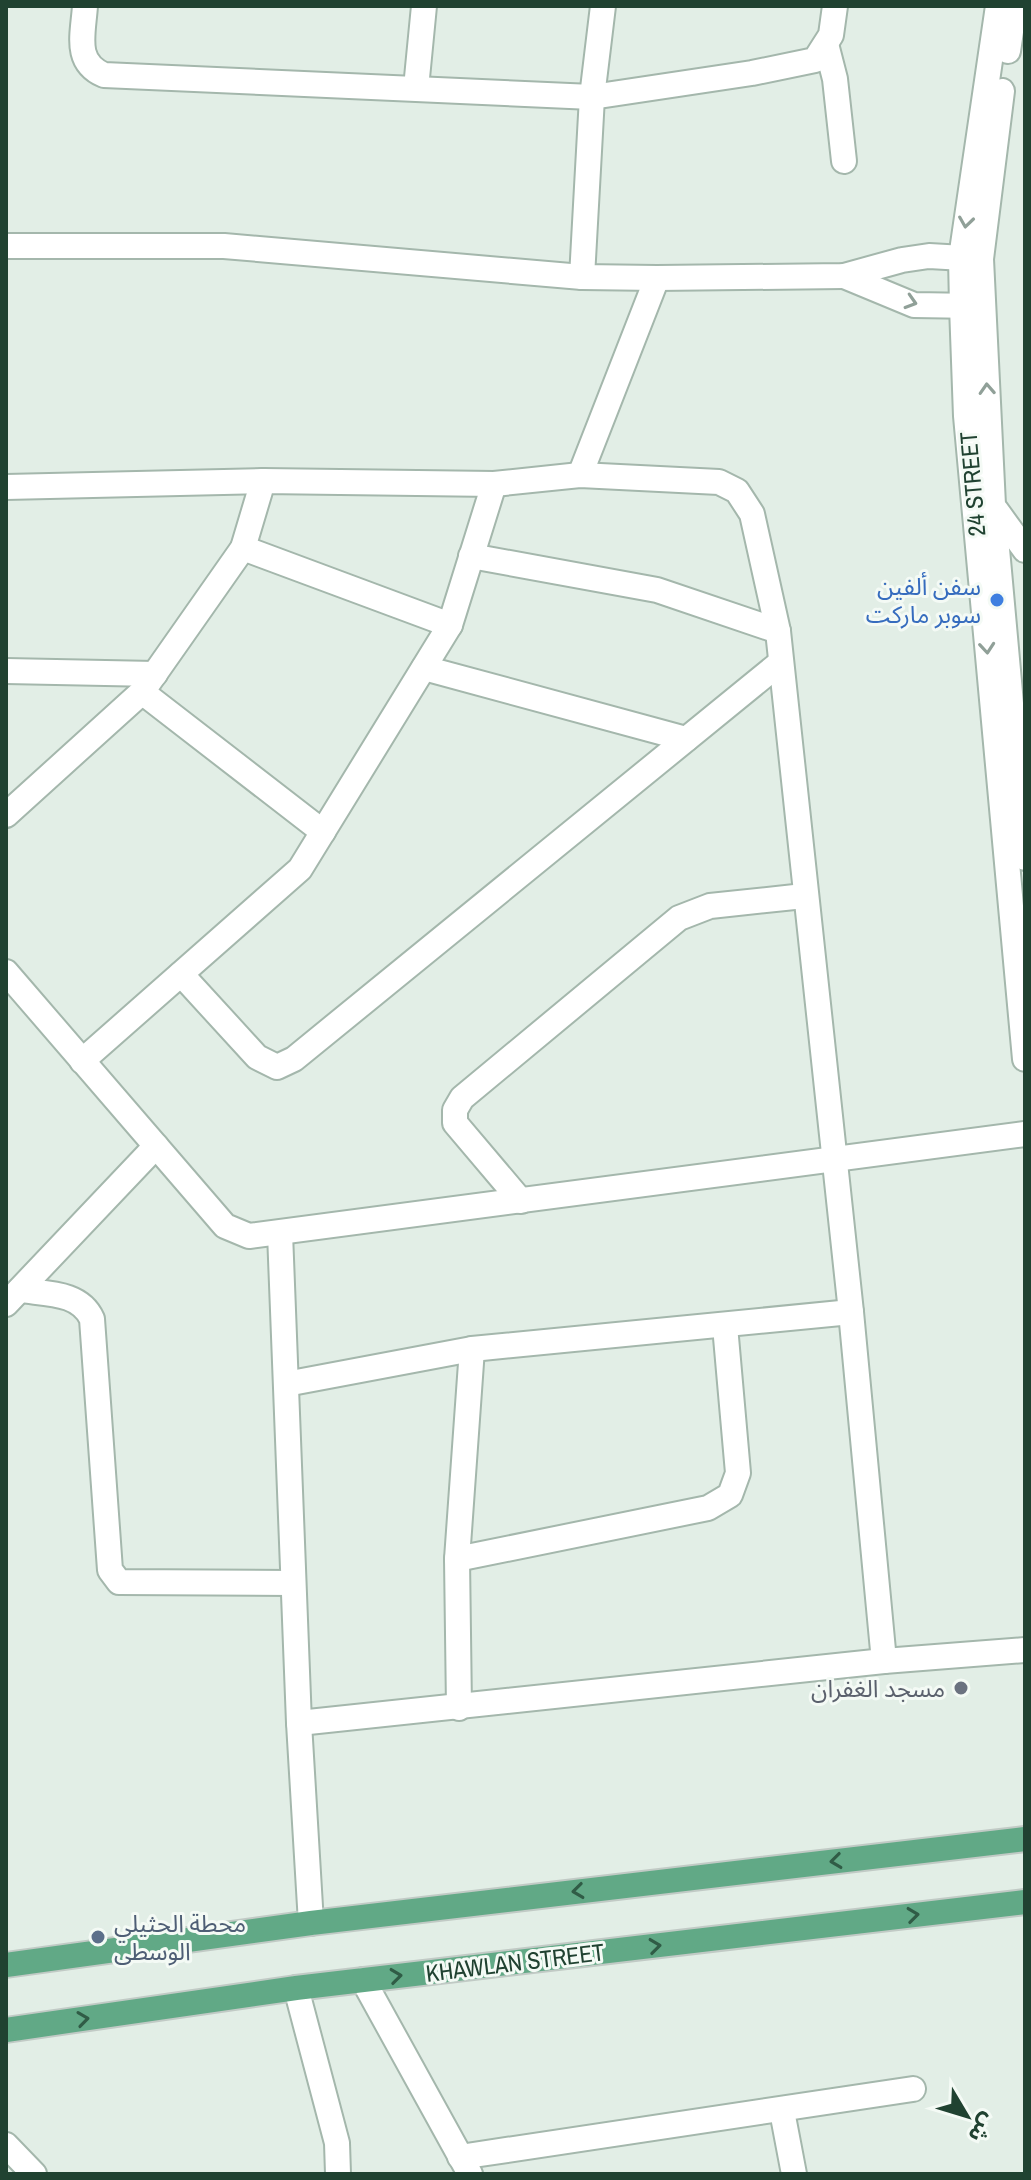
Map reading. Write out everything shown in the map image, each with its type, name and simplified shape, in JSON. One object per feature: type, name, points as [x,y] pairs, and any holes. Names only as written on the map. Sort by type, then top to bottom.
[{"type":"main road","points":[[6,1965],[311,1923],[1025,1839]]},
{"type":"main road","name":"KHAWLAN STREET","points":[[6,2030],[296,1988],[1025,1902]]},
{"type":"street","points":[[85,6],[82,54],[89,69],[104,75],[592,97],[752,73],[815,60],[826,44],[835,6]]},
{"type":"street","points":[[416,88],[424,6]]},
{"type":"street","points":[[582,277],[592,97],[603,6]]},
{"type":"street","name":"24 STREET","points":[[998,6],[971,258],[972,306],[966,416],[1025,1059]]},
{"type":"street","name":"24 STREET","points":[[971,258],[1014,86],[1015,6]]},
{"type":"street","points":[[826,44],[835,79],[844,161]]},
{"type":"street","points":[[6,246],[224,246],[582,277],[657,278],[844,276],[929,256],[971,258]]},
{"type":"street","points":[[844,276],[914,305],[972,306]]},
{"type":"street","points":[[580,475],[657,278]]},
{"type":"street","name":"24 STREET","points":[[972,306],[1025,858]]},
{"type":"street","points":[[6,487],[263,481],[494,484],[580,475],[719,482],[737,491],[752,514],[778,631],[851,1312],[884,1661]]},
{"type":"street","points":[[6,815],[148,683],[243,548],[263,481]]},
{"type":"street","points":[[82,1061],[300,869],[450,625],[494,484]]},
{"type":"street","points":[[993,505],[1025,550]]},
{"type":"street","points":[[243,548],[450,625]]},
{"type":"street","points":[[471,556],[657,590],[778,631]]},
{"type":"street","points":[[1008,673],[1025,648]]},
{"type":"street","points":[[181,974],[257,1057],[277,1067],[294,1059],[781,662]]},
{"type":"street","points":[[424,668],[686,739]]},
{"type":"street","points":[[6,671],[148,683],[323,832]]},
{"type":"street","points":[[521,1201],[455,1123],[455,1110],[462,1098],[679,918],[710,906],[804,896]]},
{"type":"street","points":[[6,972],[225,1226],[249,1236],[1025,1134]]},
{"type":"street","points":[[13,1297],[156,1146]]},
{"type":"street","points":[[280,1233],[299,1723],[311,1923]]},
{"type":"street","points":[[13,1297],[75,1299],[86,1306],[92,1319],[110,1570],[119,1582],[293,1583]]},
{"type":"street","points":[[286,1384],[472,1349],[851,1312]]},
{"type":"street","points":[[457,1559],[708,1508],[730,1495],[738,1473],[725,1326]]},
{"type":"street","points":[[459,1708],[457,1559],[472,1349]]},
{"type":"street","points":[[299,1723],[884,1661],[1025,1650]]},
{"type":"street","points":[[363,1980],[465,2166],[913,2089]]},
{"type":"street","points":[[296,1988],[337,2143],[338,2174]]},
{"type":"street","points":[[782,2111],[794,2174]]},
{"type":"street","points":[[6,2145],[34,2174]]},
{"type":"place","name":"سفن ألفين سوبر ماركت","points":[[997,600]]},
{"type":"place","name":"مسجد الغفران","points":[[961,1688]]},
{"type":"place","name":"محطة الحثيلي الوسطى","points":[[98,1937]]}]
